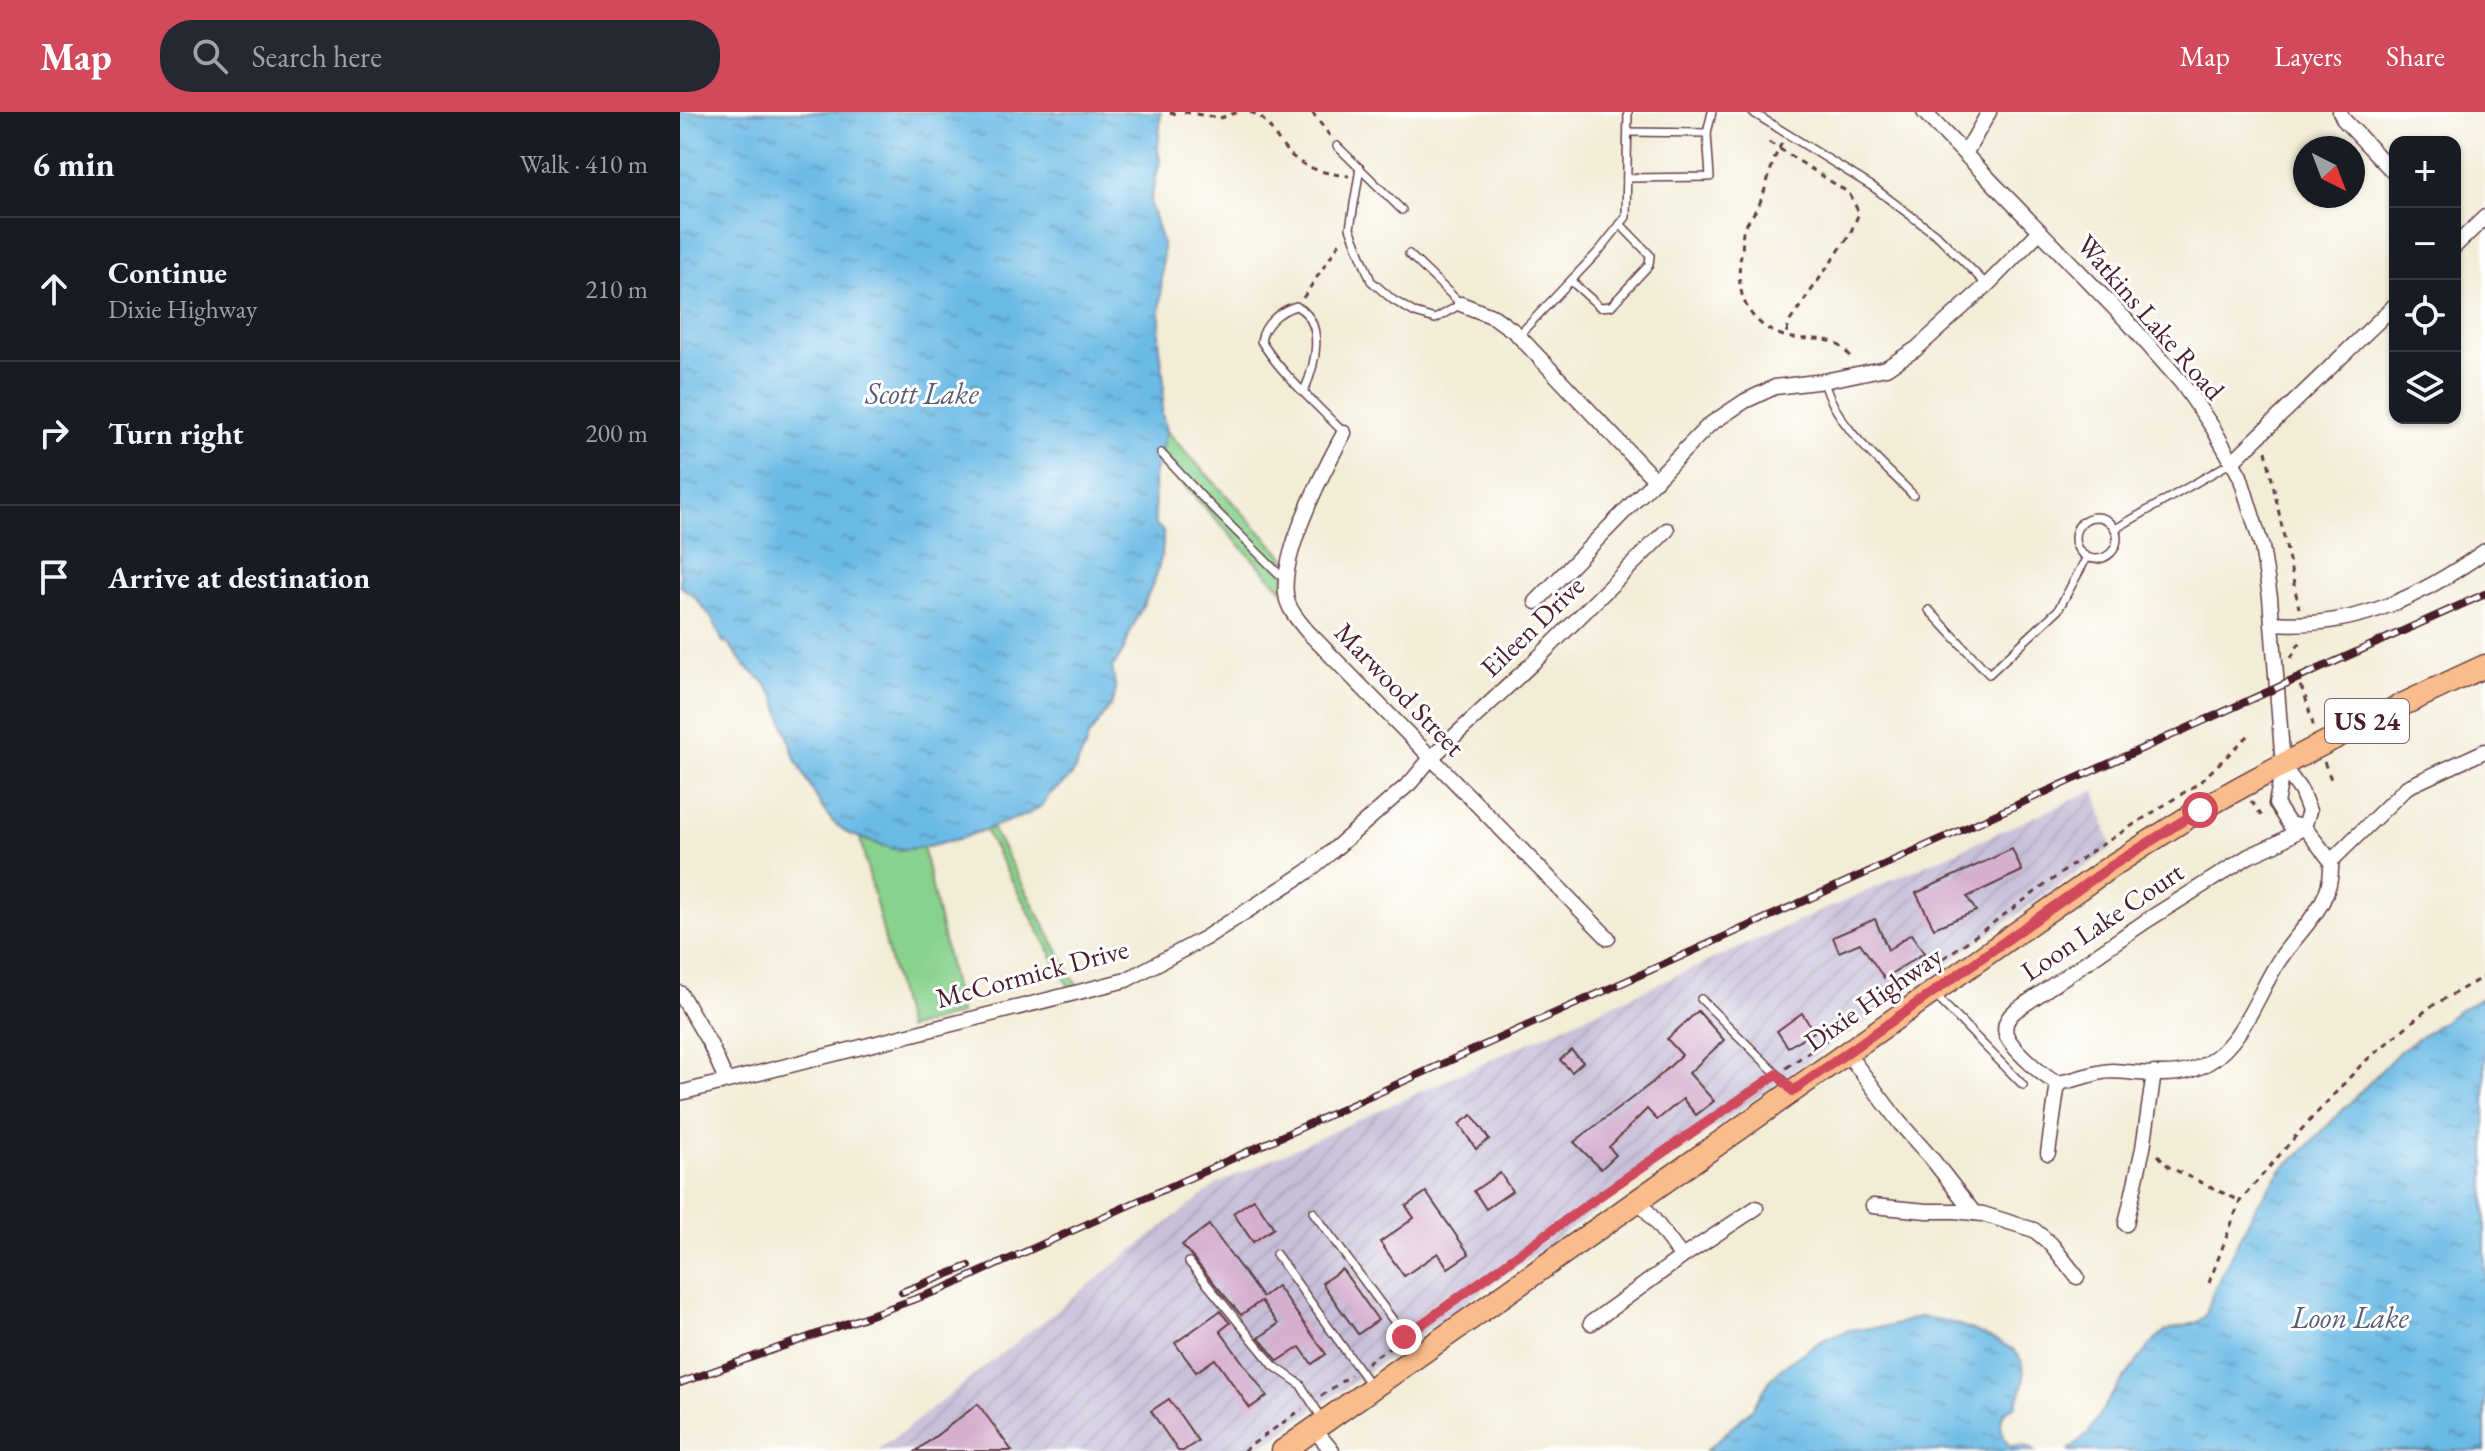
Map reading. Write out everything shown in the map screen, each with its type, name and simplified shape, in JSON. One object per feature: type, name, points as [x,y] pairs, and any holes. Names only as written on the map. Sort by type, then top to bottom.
[{"type":"main road","name":"Dixie Highway","points":[[1283,1451],[1317,1418],[1372,1388],[2110,867],[2200,810],[2349,729],[2485,666]]},
{"type":"street","name":"Watkins Lake Road","points":[[1924,112],[2128,322],[2181,382],[2213,428],[2240,476],[2262,547],[2272,623],[2283,766],[2276,804],[2289,824],[2304,827],[2331,861]]},
{"type":"street","points":[[1965,154],[1989,112]]},
{"type":"street","points":[[2340,112],[2389,168]]},
{"type":"street","points":[[2461,239],[2485,217]]},
{"type":"street","name":"Watkins Lake Road","points":[[1536,602],[1709,425],[1745,401],[1775,387],[1886,368],[1916,349],[1987,285],[2040,231]]},
{"type":"street","points":[[1461,304],[1494,317],[1518,336],[1656,481]]},
{"type":"street","points":[[2232,462],[2389,311]]},
{"type":"street","name":"Marwood Street","points":[[1344,433],[1309,505],[1293,549],[1286,581],[1286,597],[1293,614],[1608,938]]},
{"type":"street","name":"Eileen Drive","points":[[1431,758],[1538,658],[1667,530]]},
{"type":"street","points":[[2272,623],[2304,632],[2361,617],[2431,587],[2485,551]]},
{"type":"street","points":[[2048,1153],[2058,1083],[2110,1071],[2126,1074],[2192,1070],[2219,1054],[2237,1036],[2291,942],[2318,912],[2328,891],[2331,861],[2407,787],[2485,751]]},
{"type":"street","name":"McCormick Drive","points":[[680,1093],[1126,980],[1205,938],[1307,872],[1411,782],[1431,758]]},
{"type":"street","name":"Watkins Lake Road","points":[[2283,766],[2301,791],[2309,811],[2304,827]]},
{"type":"street","name":"Loon Lake Court","points":[[2058,1083],[2037,1069],[2010,1041],[2006,1033],[2008,1017],[2146,921],[2249,856],[2304,827]]},
{"type":"street","points":[[680,993],[710,1044],[726,1080]]},
{"type":"street","points":[[1847,1053],[1974,1213]]},
{"type":"street","points":[[2126,1224],[2144,1141],[2154,1073]]},
{"type":"street","points":[[1639,1200],[1682,1257]]},
{"type":"street","points":[[1873,1206],[1974,1213],[2034,1230],[2051,1244],[2077,1277]]},
{"type":"street","points":[[1591,1323],[1756,1208]]},
{"type":"street","points":[[1317,1418],[1332,1451]]},
{"type":"lane","points":[[1518,336],[1626,217],[1628,112]]},
{"type":"lane","points":[[1627,178],[1710,177],[1707,133],[1712,112]]},
{"type":"lane","points":[[1752,112],[1884,196],[1939,237],[1987,285]]},
{"type":"lane","points":[[1628,132],[1707,133]]},
{"type":"lane","points":[[1337,146],[1359,173],[1402,210]]},
{"type":"lane","points":[[1359,173],[1350,228],[1371,281],[1393,300],[1415,313],[1435,319],[1461,304],[1409,254]]},
{"type":"lane","points":[[1571,281],[1600,307],[1611,306],[1649,265],[1650,255],[1620,224]]},
{"type":"lane","points":[[1304,391],[1310,377],[1317,337],[1307,317],[1296,306],[1285,309],[1266,326],[1261,341],[1269,354],[1304,391],[1344,433]]},
{"type":"lane","points":[[1824,381],[1843,422],[1913,495]]},
{"type":"lane","points":[[1161,453],[1286,581]]},
{"type":"lane","points":[[2115,529],[2232,462]]},
{"type":"lane","points":[[2100,517],[2115,529],[2116,543],[2108,555],[2094,559],[2087,557],[2075,540],[2078,528],[2087,519],[2100,517]]},
{"type":"lane","points":[[1929,610],[1989,674],[2058,610],[2087,557]]},
{"type":"lane","points":[[1932,993],[2023,1085]]},
{"type":"lane","points":[[1701,999],[1793,1091]]},
{"type":"lane","points":[[1313,1212],[1417,1356]]},
{"type":"lane","points":[[1276,1254],[1372,1388]]},
{"type":"lane","points":[[1189,1262],[1274,1366],[1300,1384],[1317,1418]]},
{"type":"path","points":[[1170,112],[1220,118],[1238,112]]},
{"type":"path","points":[[1250,112],[1264,120],[1282,146],[1302,164],[1319,172],[1359,173]]},
{"type":"path","points":[[1312,112],[1337,146]]},
{"type":"path","points":[[1786,134],[1778,148],[1760,204],[1743,232],[1738,264],[1743,303],[1761,323],[1785,337],[1825,339],[1837,343],[1847,351],[1857,375]]},
{"type":"path","points":[[1769,142],[1849,193],[1859,213],[1849,236],[1790,321],[1785,337]]},
{"type":"path","points":[[1296,306],[1350,228]]},
{"type":"path","points":[[2258,437],[2265,449],[2304,632],[2291,654],[2290,665]]},
{"type":"path","points":[[2290,673],[2304,692],[2307,705]]},
{"type":"path","points":[[1243,1451],[1317,1418],[1359,1369],[1591,1202],[1971,939],[2086,855],[2199,783],[2252,732]]},
{"type":"path","points":[[2326,771],[2333,784]]},
{"type":"path","points":[[2256,811],[2263,818]]},
{"type":"path","points":[[2209,1283],[2240,1201],[2363,1063],[2430,1007],[2485,976]]},
{"type":"path","points":[[2144,1141],[2169,1167],[2240,1201]]},
{"type":"shaded area","points":[[2095,790],[2111,848],[1255,1451],[878,1451],[1217,1184]]},
{"type":"green space","points":[[1166,431],[1287,560],[1282,590],[1159,459]]},
{"type":"green space","points":[[992,828],[1077,986],[1069,987],[985,830]]},
{"type":"green space","points":[[860,838],[891,847],[923,847],[960,1014],[907,1029]]},
{"type":"water","name":"Scott Lake","points":[[680,112],[1161,112],[1160,161],[1150,203],[1163,246],[1159,339],[1164,383],[1162,413],[1166,431],[1154,476],[1155,524],[1163,531],[1161,557],[1154,581],[1124,648],[1112,667],[1116,691],[1111,705],[1088,737],[1071,777],[1051,793],[1040,807],[1028,814],[962,838],[897,850],[849,834],[833,822],[821,806],[795,758],[776,699],[729,644],[723,642],[711,617],[694,596],[680,586]]},
{"type":"water","name":"Loon Lake","points":[[2485,996],[2485,1451],[2068,1451],[2087,1434],[2115,1390],[2150,1345],[2165,1331],[2196,1323],[2205,1316],[2214,1290],[2254,1210],[2282,1169],[2399,1052]]},
{"type":"water","points":[[1918,1317],[1956,1324],[2014,1350],[2024,1370],[2023,1384],[2015,1406],[2002,1418],[2003,1434],[2009,1446],[2026,1446],[2035,1451],[1706,1451],[1752,1409],[1771,1379],[1807,1350],[1849,1330],[1891,1326]]},
{"type":"building","points":[[2012,849],[2022,871],[1967,897],[1976,911],[1934,928],[1916,893]]},
{"type":"building","points":[[1875,919],[1888,950],[1911,934],[1924,953],[1884,978],[1860,943],[1839,952],[1833,937]]},
{"type":"building","points":[[1698,1011],[1724,1040],[1689,1073],[1714,1101],[1696,1115],[1683,1099],[1657,1120],[1647,1109],[1609,1147],[1616,1155],[1601,1169],[1574,1142],[1653,1082],[1682,1055],[1667,1039]]},
{"type":"building","points":[[1802,1013],[1814,1032],[1788,1047],[1777,1031]]},
{"type":"building","points":[[1571,1050],[1583,1062],[1572,1072],[1560,1060]]},
{"type":"building","points":[[1472,1115],[1489,1139],[1476,1149],[1459,1124]]},
{"type":"building","points":[[1500,1173],[1512,1191],[1486,1209],[1474,1191]]},
{"type":"building","points":[[1426,1192],[1469,1254],[1448,1268],[1438,1253],[1404,1276],[1380,1242],[1414,1218],[1406,1206]]},
{"type":"building","points":[[1254,1199],[1274,1228],[1253,1242],[1233,1213]]},
{"type":"building","points":[[1209,1225],[1262,1297],[1277,1286],[1326,1354],[1312,1364],[1300,1347],[1278,1361],[1259,1338],[1278,1324],[1261,1301],[1241,1315],[1182,1245]]},
{"type":"building","points":[[1342,1269],[1378,1320],[1358,1334],[1322,1283]]},
{"type":"building","points":[[1220,1311],[1230,1323],[1220,1331],[1267,1396],[1250,1408],[1215,1359],[1196,1372],[1175,1343]]},
{"type":"building","points":[[1169,1399],[1198,1441],[1183,1451],[1178,1451],[1151,1411]]},
{"type":"building","points":[[978,1404],[1012,1451],[916,1451]]},
{"type":"railway","points":[[680,1383],[943,1289],[2485,594]]},
{"type":"railway","points":[[902,1292],[969,1266]]},
{"type":"route","points":[[1404,1337],[1591,1202],[1777,1074],[1793,1091],[2110,867],[2200,810]]}]
